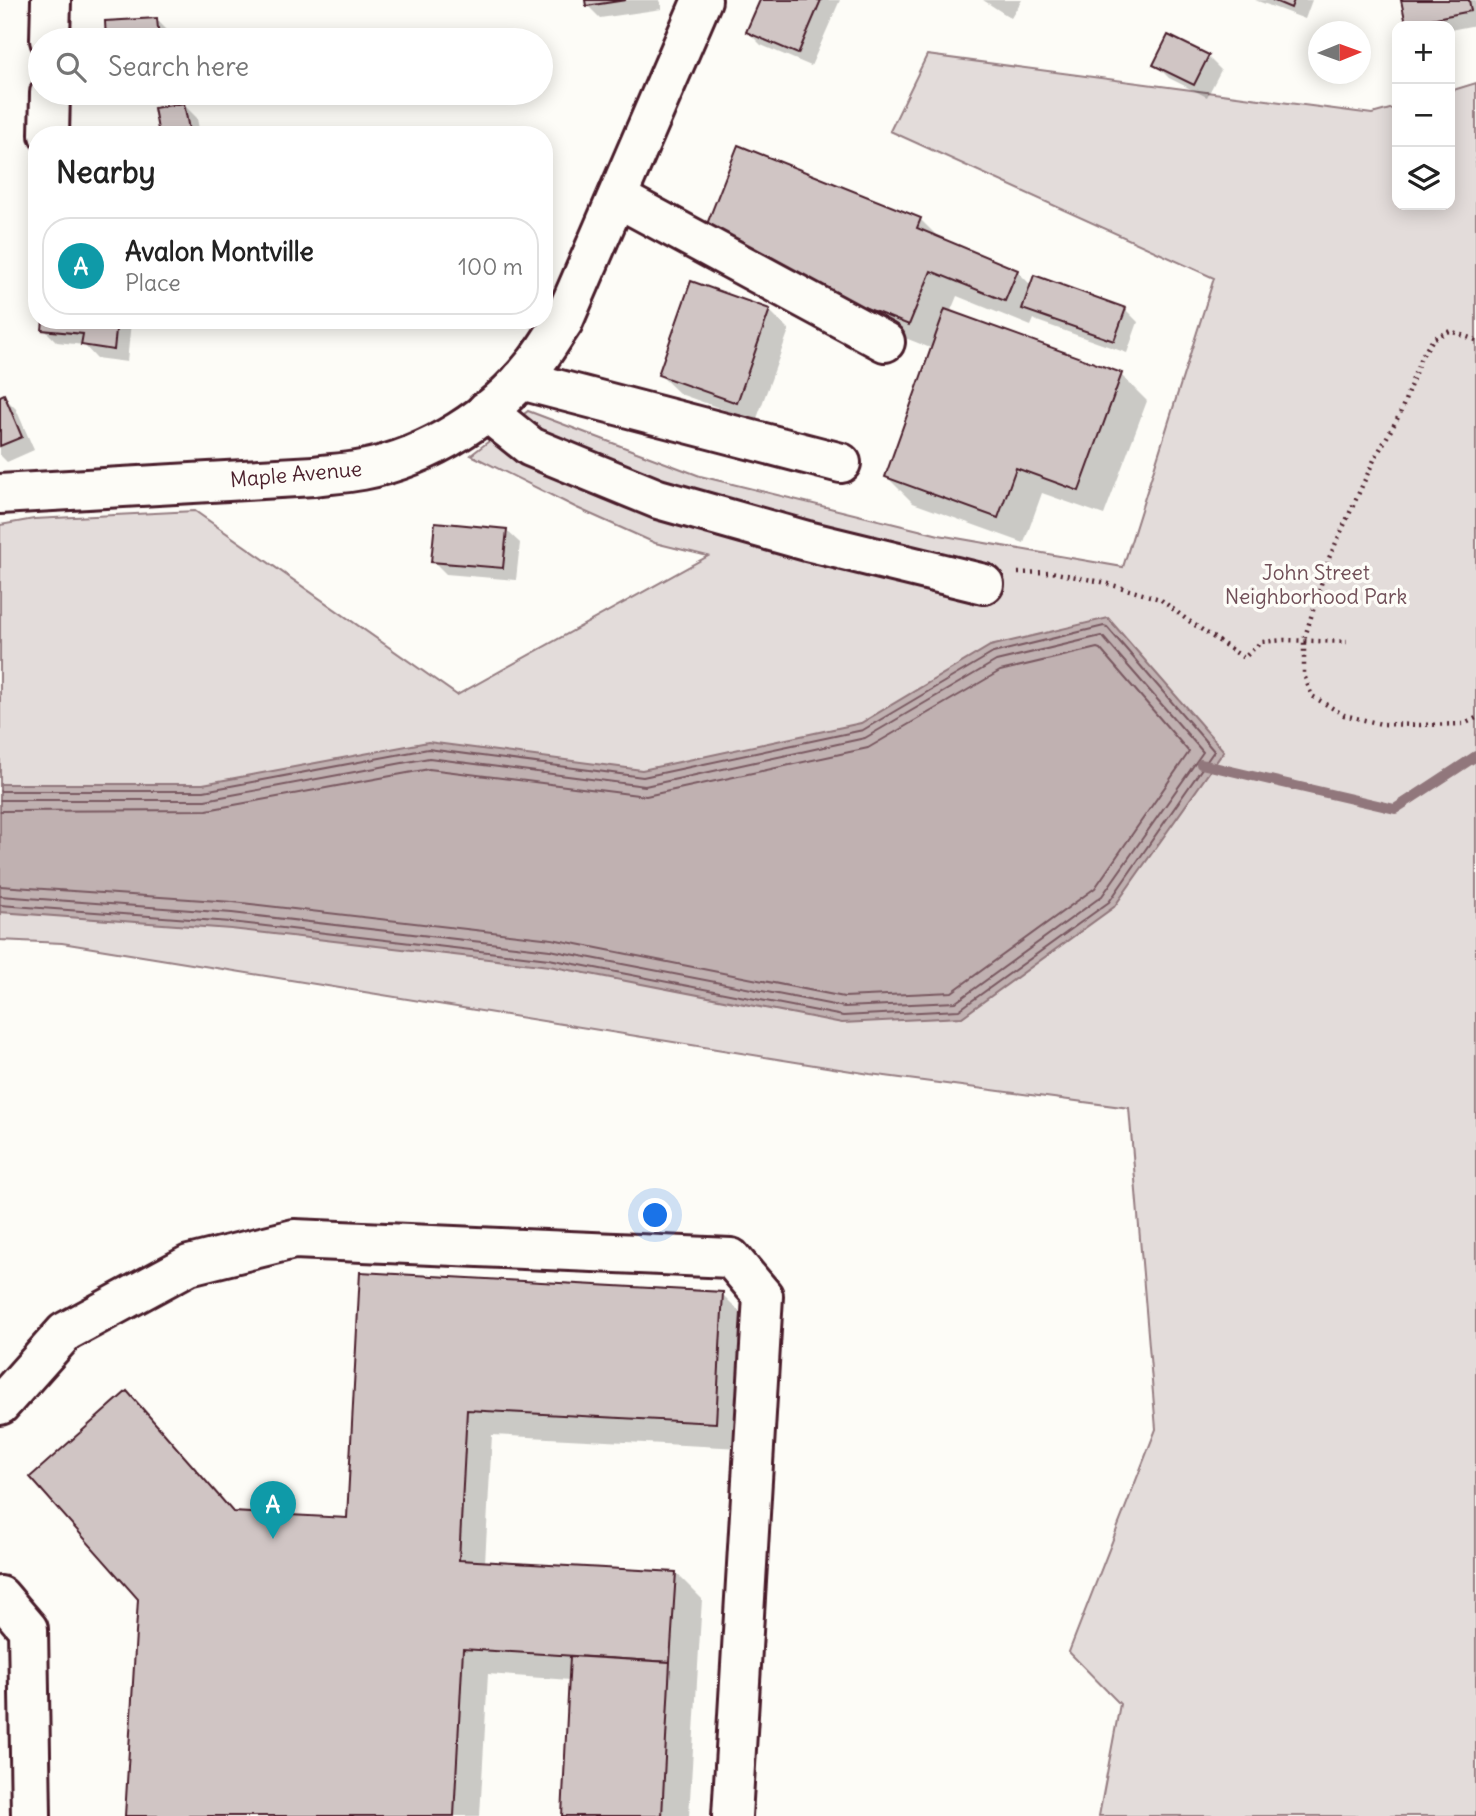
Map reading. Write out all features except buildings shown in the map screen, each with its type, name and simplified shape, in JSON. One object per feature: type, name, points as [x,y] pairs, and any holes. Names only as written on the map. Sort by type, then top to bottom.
[{"type":"street","points":[[50,28],[51,0]]},
{"type":"street","name":"Maple Avenue","points":[[0,494],[314,476],[361,470],[384,465],[428,449],[461,430],[506,396],[537,361],[563,322],[702,0]]},
{"type":"street","points":[[49,126],[50,105]]},
{"type":"street","points":[[618,198],[885,342]]},
{"type":"street","points":[[521,380],[841,463]]},
{"type":"street","points":[[486,411],[531,447],[658,499],[807,541],[984,584]]},
{"type":"street","points":[[0,1405],[65,1332],[189,1265],[294,1239],[731,1258],[763,1296],[732,1816]]},
{"type":"street","points":[[0,1596],[28,1629],[31,1816]]},
{"type":"path","points":[[1476,340],[1450,331],[1434,338],[1421,357],[1400,414],[1374,460],[1329,558],[1304,640],[1304,675],[1312,696],[1344,715],[1381,724],[1420,725],[1464,724],[1476,718]]},
{"type":"path","points":[[984,584],[1013,573],[1051,572],[1102,582],[1160,599],[1244,658],[1261,642],[1347,642]]},
{"type":"green space","name":"John Street Neighborhood Park","points":[[927,55],[1372,114],[1392,108],[1392,210],[1455,210],[1455,89],[1476,83],[1476,1816],[1099,1816],[1120,1704],[1069,1652],[1156,1429],[1129,1108],[870,1074],[62,943],[0,940],[0,525],[34,519],[195,511],[457,695],[708,556],[655,543],[471,455],[528,411],[700,476],[939,535],[1123,567],[1214,278],[890,131]]},
{"type":"water","points":[[1108,618],[1224,751],[1114,907],[962,1017],[842,1023],[549,966],[231,929],[0,912],[0,784],[203,784],[428,742],[642,770],[861,723],[990,646]]},
{"type":"waterway","points":[[1201,764],[1395,809],[1476,756]]},
{"type":"place","name":"Avalon Montville","points":[[273,1539]]}]
